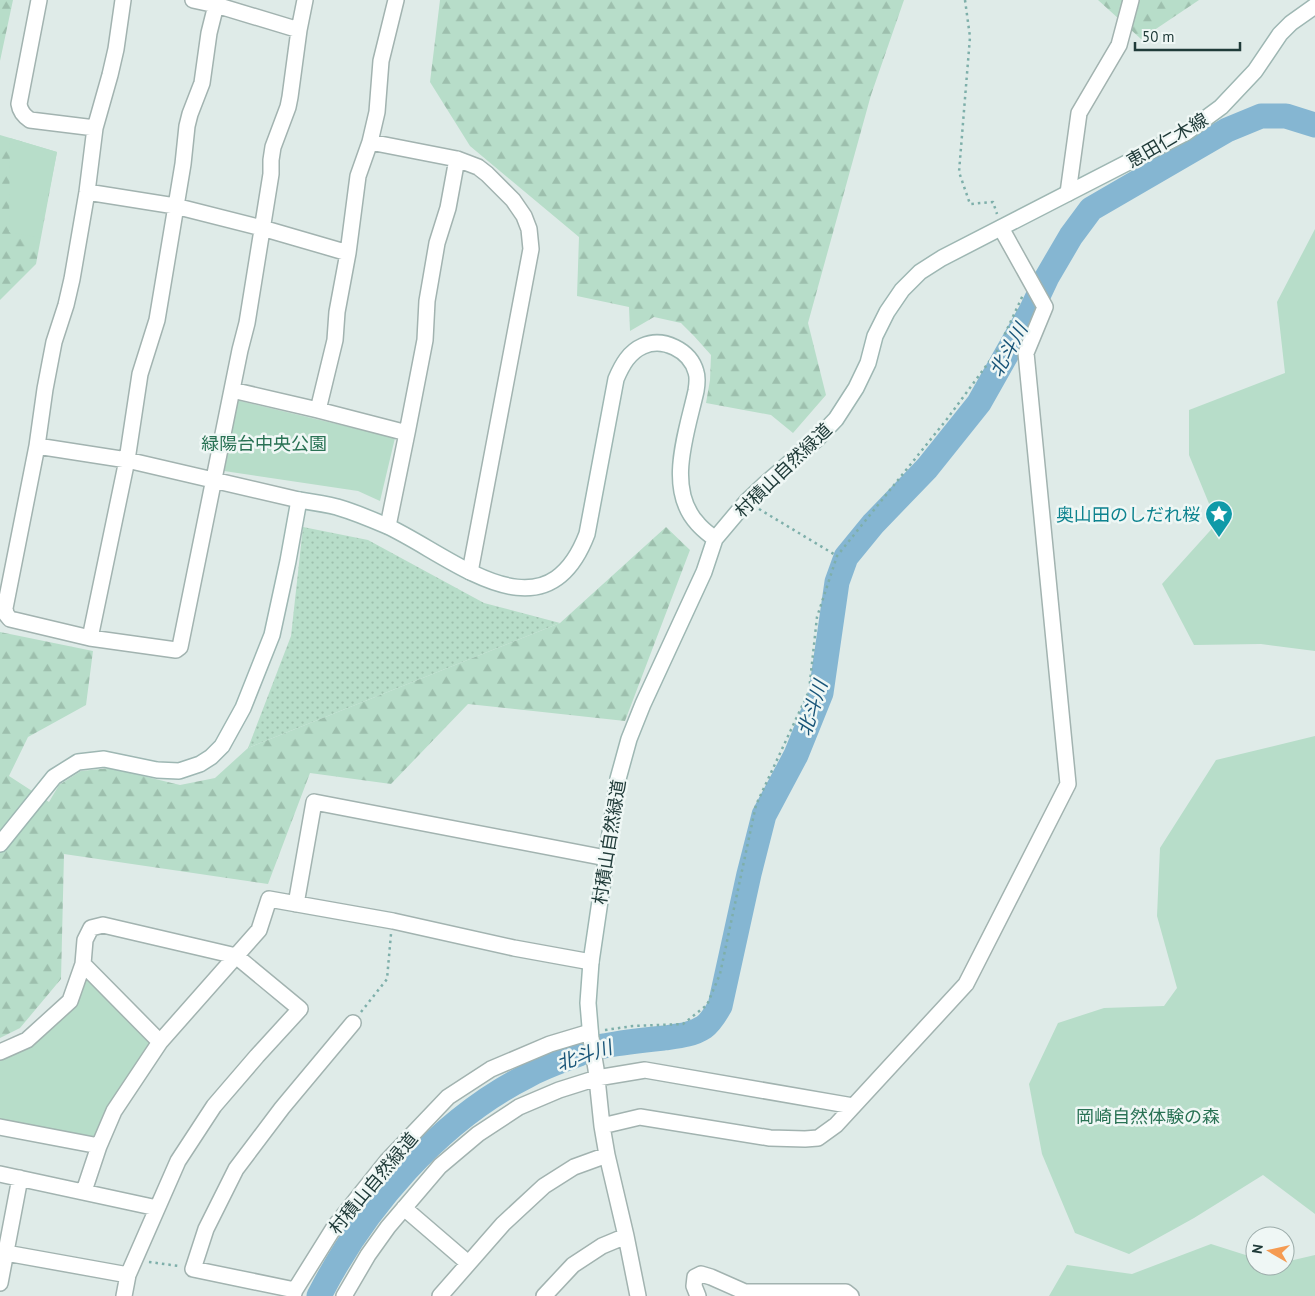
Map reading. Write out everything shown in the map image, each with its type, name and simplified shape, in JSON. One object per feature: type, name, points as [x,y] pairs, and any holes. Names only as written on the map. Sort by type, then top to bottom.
[{"type":"street","points":[[39,0],[19,104],[20,108],[30,120],[95,128]]},
{"type":"street","points":[[123,0],[116,50],[95,128],[87,192],[72,279],[54,342],[37,446],[5,608],[6,614],[10,619],[90,638],[176,650],[180,647],[247,323],[271,174],[271,160],[288,108],[305,0]]},
{"type":"street","points":[[193,0],[299,30]]},
{"type":"street","points":[[318,410],[335,340],[337,312],[348,253],[358,176],[370,142],[377,112],[380,61],[396,0]]},
{"type":"street","points":[[1068,193],[1079,113],[1119,45],[1130,0]]},
{"type":"street","points":[[90,638],[127,460],[140,374],[157,320],[183,164],[187,126],[202,83],[209,33],[216,5]]},
{"type":"street","name":"恵田仁木線","points":[[1068,193],[1187,132],[1221,107],[1255,71],[1280,34],[1290,23],[1315,6]]},
{"type":"street","points":[[370,142],[457,159],[478,167],[513,200],[524,216],[529,229],[531,249],[470,572]]},
{"type":"street","points":[[388,526],[424,340],[432,270],[448,208],[457,159]]},
{"type":"street","points":[[87,192],[175,206],[262,228],[348,253]]},
{"type":"street","name":"村積山自然緑道","points":[[638,1296],[602,1126],[588,1003],[591,962],[618,779],[629,739],[643,704],[704,572],[715,539],[747,501],[817,439],[836,419],[856,388],[868,363],[875,336],[886,312],[902,290],[920,272],[942,258],[1068,193]]},
{"type":"street","points":[[602,1126],[640,1117],[770,1138],[805,1140],[818,1138],[824,1134],[836,1125],[966,984],[1068,784],[1026,353],[1045,307],[1001,228]]},
{"type":"street","points":[[37,446],[127,460],[336,507],[388,526],[470,572],[501,585],[527,588],[549,583],[556,579],[572,563],[584,542],[589,526],[616,378],[621,367],[632,354],[643,346],[652,343],[667,345],[682,351],[690,359],[696,371],[696,391],[682,451],[680,467],[681,489],[686,507],[691,516],[715,539]]},
{"type":"street","points":[[232,390],[318,410],[407,434]]},
{"type":"street","points":[[0,844],[54,777],[78,762],[104,759],[157,770],[179,771],[200,764],[222,746],[243,708],[272,635],[299,500]]},
{"type":"street","points":[[296,904],[314,802],[606,858]]},
{"type":"street","points":[[84,1191],[99,1146],[114,1111],[160,1042],[259,930],[269,899],[393,921],[514,948],[591,962]]},
{"type":"street","points":[[0,1052],[27,1040],[70,1001],[83,964],[85,940],[92,928],[104,925],[236,956],[300,1010],[214,1106],[178,1161],[134,1260],[128,1275],[124,1296]]},
{"type":"street","points":[[83,964],[160,1042]]},
{"type":"street","points":[[294,1293],[192,1268],[206,1229],[236,1169],[282,1108],[353,1023]]},
{"type":"street","name":"村積山自然緑道","points":[[294,1293],[335,1226],[387,1161],[448,1097],[491,1069],[550,1044],[591,1035]]},
{"type":"street","points":[[344,1296],[368,1255],[388,1227],[440,1166],[478,1134],[519,1107],[597,1073],[645,1070],[853,1106]]},
{"type":"street","points":[[0,1127],[99,1146]]},
{"type":"street","points":[[440,1296],[503,1224],[544,1186],[574,1167],[608,1156]]},
{"type":"street","points":[[0,1174],[157,1208]]},
{"type":"street","points":[[0,1283],[20,1178]]},
{"type":"street","points":[[404,1208],[468,1263]]},
{"type":"street","points":[[544,1296],[573,1265],[602,1246],[626,1236]]},
{"type":"street","points":[[6,1253],[128,1275]]},
{"type":"street","points":[[698,1296],[694,1286],[695,1277],[701,1274],[745,1292],[846,1292],[851,1296]]},
{"type":"path","points":[[965,0],[970,36],[959,172],[970,204],[993,202],[1001,228]]},
{"type":"path","points":[[591,1035],[633,1026],[683,1024],[707,1005],[720,974],[756,805],[809,692],[817,617],[836,556],[947,419],[997,351],[1030,280]]},
{"type":"path","points":[[747,501],[836,556]]},
{"type":"path","points":[[353,1023],[387,979],[393,921]]},
{"type":"path","points":[[134,1260],[192,1268]]},
{"type":"green space","points":[[0,0],[13,0],[0,61]]},
{"type":"green space","points":[[440,0],[904,0],[871,95],[808,323],[826,395],[793,433],[771,415],[706,403],[710,380],[711,355],[681,323],[654,317],[630,331],[629,307],[577,296],[579,237],[470,146],[430,82]]},
{"type":"green space","points":[[1098,0],[1199,0],[1141,39]]},
{"type":"green space","points":[[0,135],[57,152],[36,264],[0,300]]},
{"type":"green space","points":[[10,138],[57,152],[40,238],[9,232]]},
{"type":"green space","points":[[1315,229],[1315,651],[1261,644],[1194,645],[1162,584],[1217,523],[1189,455],[1189,410],[1285,373],[1277,302]]},
{"type":"green space","name":"緑陽台中央公園","points":[[236,400],[395,438],[380,501],[358,491],[224,471]]},
{"type":"green space","points":[[303,527],[368,540],[484,603],[560,623],[248,748],[291,636]]},
{"type":"green space","points":[[666,527],[690,550],[625,721],[468,704],[391,784],[310,773],[268,884],[64,854],[61,979],[20,1028],[0,1038],[0,632],[93,651],[86,705],[28,737],[9,776],[49,802],[59,785],[81,771],[110,768],[180,785],[215,778],[248,748],[560,623]]},
{"type":"green space","name":"岡崎自然体験の森","points":[[1315,736],[1315,1214],[1263,1175],[1194,1218],[1129,1254],[1075,1233],[1042,1154],[1029,1084],[1058,1023],[1104,1008],[1164,1006],[1177,988],[1157,916],[1160,848],[1216,760]]},
{"type":"green space","points":[[85,973],[153,1042],[107,1107],[96,1138],[0,1121],[0,1058],[31,1045]]},
{"type":"green space","points":[[1211,1244],[1245,1255],[1245,1276],[1295,1276],[1295,1260],[1315,1255],[1315,1296],[1049,1296],[1067,1265],[1132,1274]]},
{"type":"waterway","name":"北斗川","points":[[319,1296],[337,1263],[358,1231],[406,1170],[463,1117],[494,1095],[539,1070],[592,1049],[619,1043],[685,1035],[695,1032],[709,1023],[720,1006],[764,815],[796,755],[821,693],[837,582],[846,557],[873,524],[927,468],[979,403],[1031,311],[1047,277],[1071,236],[1091,209],[1227,130],[1261,116],[1286,116],[1315,125]]},
{"type":"place","name":"奥山田のしだれ桜","points":[[1219,538]]}]
